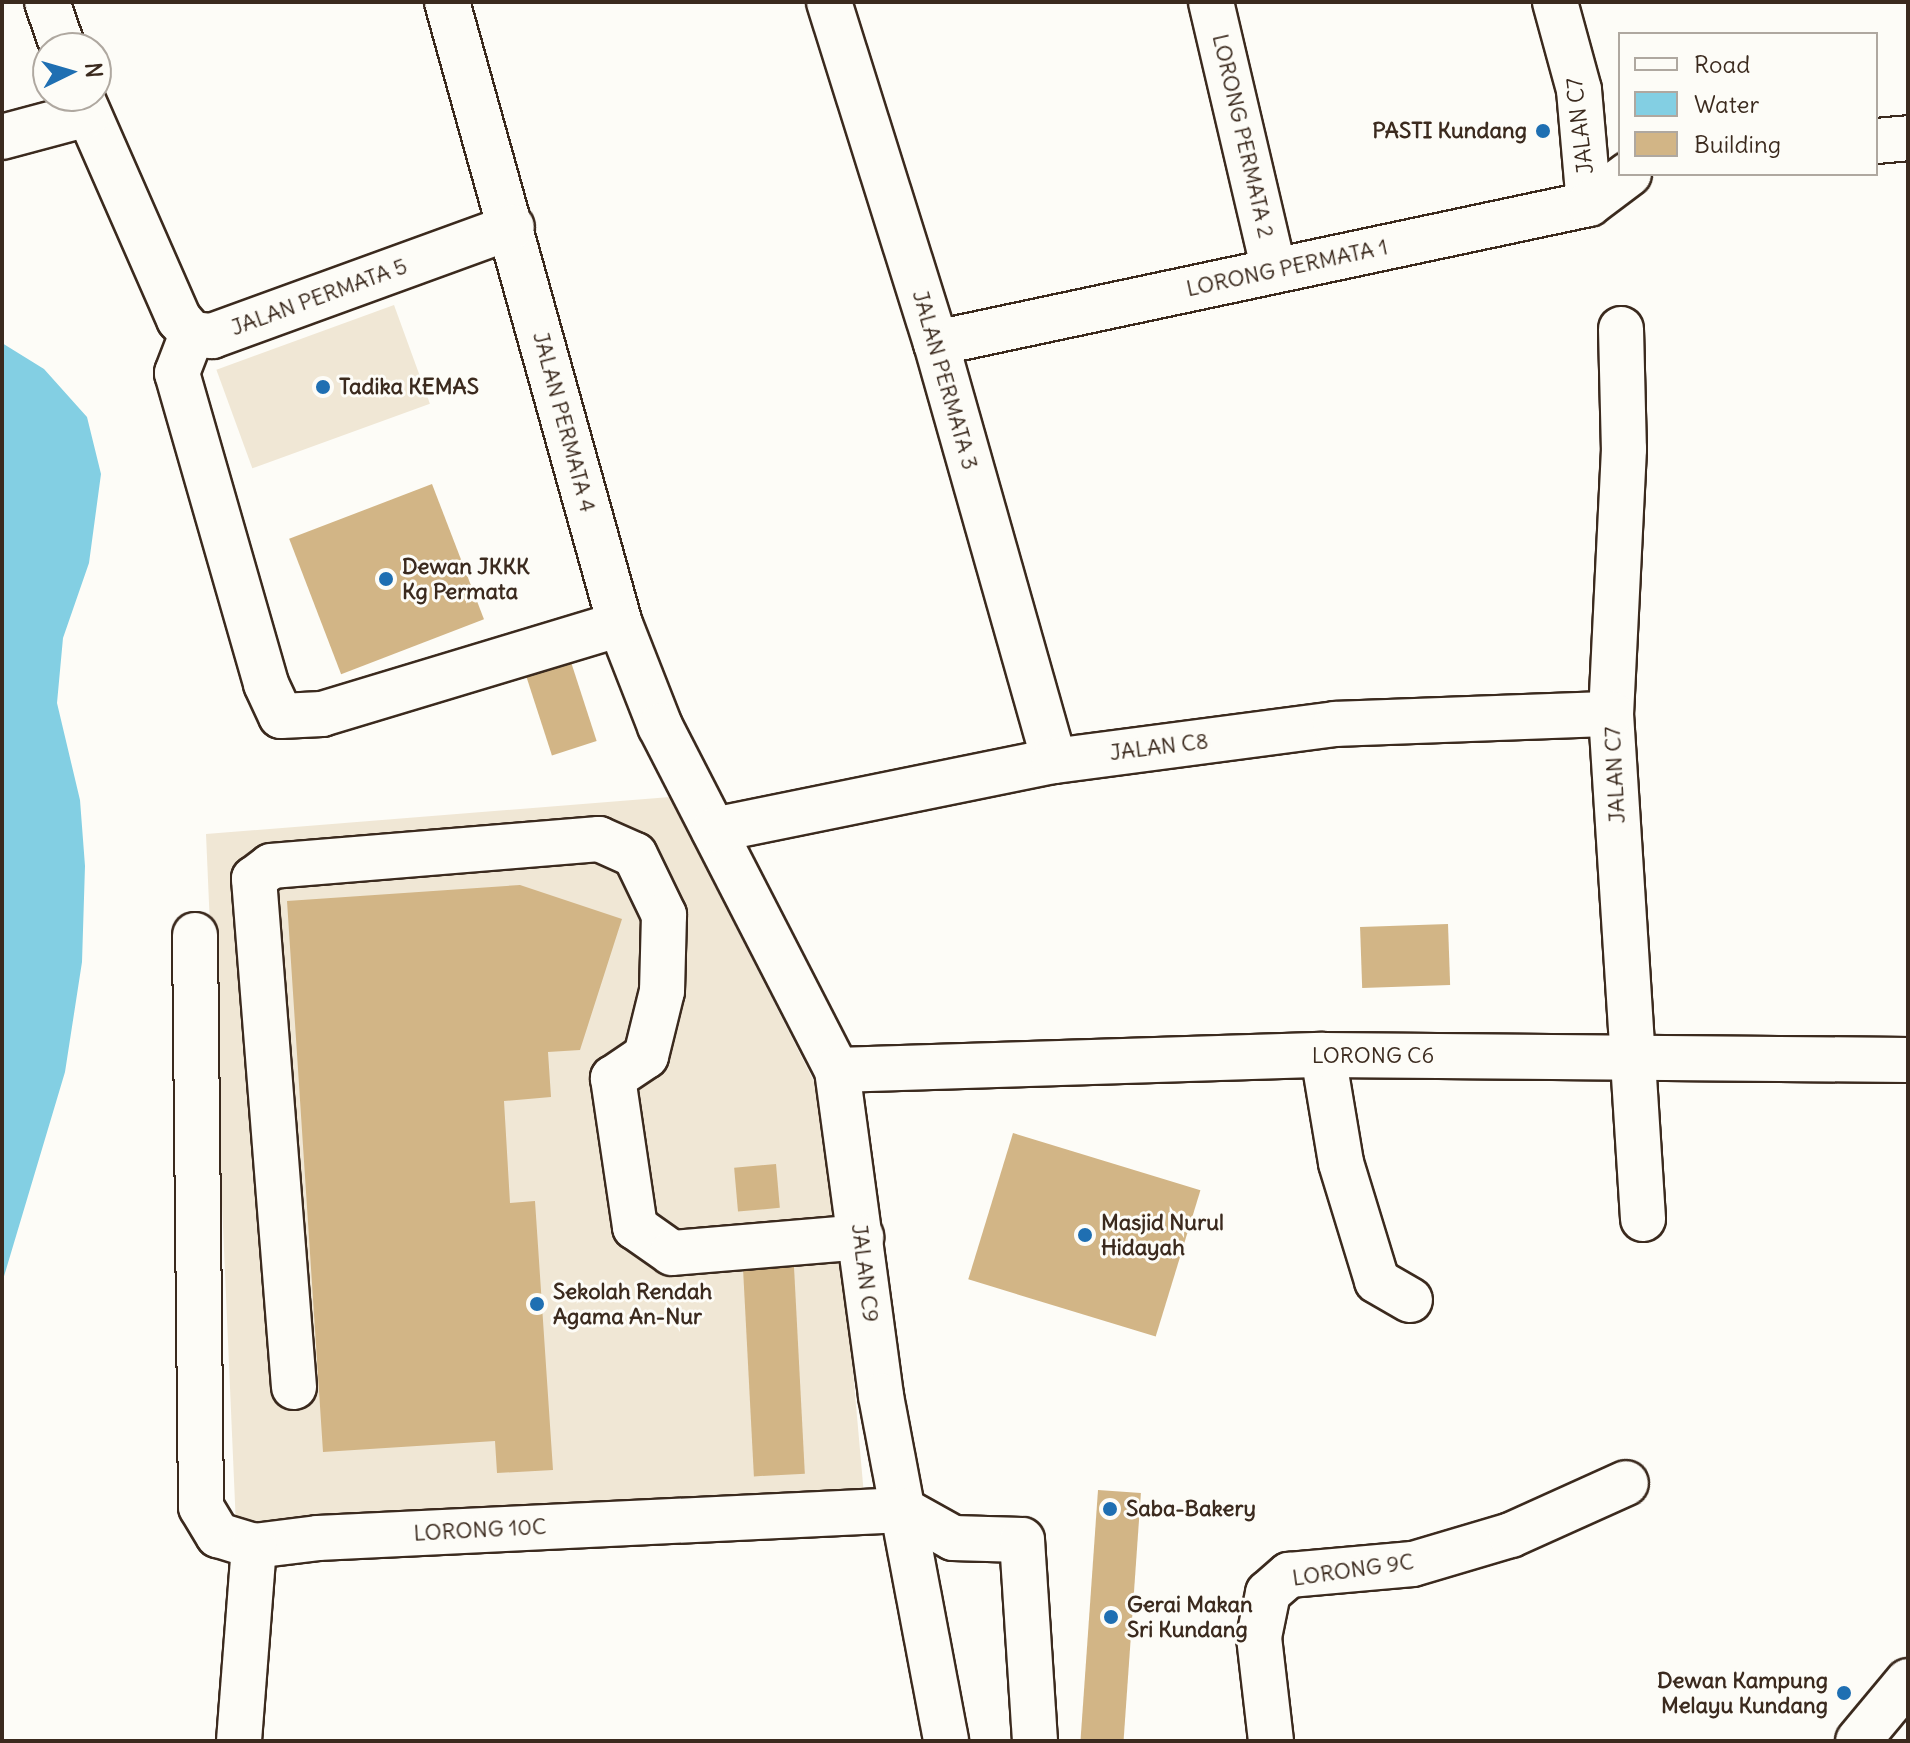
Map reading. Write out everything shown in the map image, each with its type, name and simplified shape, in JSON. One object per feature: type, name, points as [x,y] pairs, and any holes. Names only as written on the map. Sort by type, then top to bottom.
[{"type":"street","points":[[47,2],[57,32]]},
{"type":"street","name":"JALAN PERMATA 4","points":[[447,2],[620,624],[660,726],[714,830]]},
{"type":"street","name":"JALAN PERMATA 3","points":[[829,2],[936,343],[1054,761]]},
{"type":"street","name":"LORONG PERMATA 2","points":[[1211,2],[1274,270]]},
{"type":"street","name":"JALAN C7","points":[[1555,2],[1579,90],[1589,204]]},
{"type":"street","points":[[2,137],[66,112]]},
{"type":"street","points":[[87,112],[179,319],[192,334],[177,373],[266,684],[281,716],[322,714],[620,624]]},
{"type":"street","points":[[1878,141],[1908,138]]},
{"type":"street","name":"LORONG PERMATA 1","points":[[936,343],[1589,204],[1626,176]]},
{"type":"street","name":"JALAN PERMATA 5","points":[[192,334],[212,336],[512,227]]},
{"type":"street","name":"JALAN C7","points":[[1621,329],[1624,449],[1611,714],[1643,1219]]},
{"type":"street","name":"JALAN C8","points":[[714,830],[1054,761],[1335,724],[1611,714]]},
{"type":"street","name":"JALAN C9","points":[[714,830],[837,1070],[903,1510],[946,1741]]},
{"type":"street","points":[[294,1387],[254,879],[271,866],[599,839],[635,855],[664,915],[662,991],[646,1056],[613,1078],[635,1227],[672,1253],[861,1237]]},
{"type":"street","points":[[195,935],[201,1507],[218,1535],[254,1546],[239,1741]]},
{"type":"street","points":[[1323,1055],[1341,1163],[1377,1281],[1410,1300]]},
{"type":"street","name":"LORONG C6","points":[[837,1070],[1323,1055],[1631,1055],[1908,1060]]},
{"type":"street","name":"LORONG 9C","points":[[1271,1741],[1259,1637],[1268,1593],[1289,1575],[1413,1564],[1511,1535],[1626,1483]]},
{"type":"street","points":[[903,1510],[953,1538],[1022,1540],[1035,1741]]},
{"type":"street","name":"LORONG 10C","points":[[254,1546],[318,1538],[903,1510]]},
{"type":"street","points":[[1858,1741],[1908,1681]]},
{"type":"shaded area","name":"Tadika KEMAS","points":[[394,305],[430,404],[252,468],[216,370]]},
{"type":"shaded area","name":"Sekolah Rendah Agama An-Nur","points":[[670,797],[830,1113],[864,1495],[236,1526],[206,834]]},
{"type":"water","points":[[2,343],[44,369],[87,417],[101,474],[89,563],[63,638],[57,703],[80,800],[85,866],[82,962],[65,1072],[2,1283]]},
{"type":"building","name":"Dewan JKKK Kg Permata","points":[[432,484],[484,619],[341,674],[289,539]]},
{"type":"building","points":[[571,662],[597,741],[552,755],[526,677]]},
{"type":"building","points":[[520,885],[622,919],[580,1050],[548,1052],[551,1097],[504,1101],[510,1203],[535,1201],[553,1470],[497,1473],[495,1441],[323,1452],[287,901]]},
{"type":"building","points":[[1448,924],[1450,985],[1362,988],[1360,927]]},
{"type":"building","name":"Masjid Nurul Hidayah","points":[[1013,1133],[1200,1190],[1156,1337],[968,1279]]},
{"type":"building","points":[[776,1164],[780,1208],[738,1211],[734,1168]]},
{"type":"building","points":[[794,1267],[805,1474],[754,1476],[743,1270]]},
{"type":"building","name":"Gerai Makan Sri Kundang","points":[[1098,1490],[1141,1493],[1124,1741],[1080,1741]]},
{"type":"place","name":"PASTI Kundang","points":[[1543,131]]},
{"type":"place","name":"Tadika KEMAS","points":[[323,387]]},
{"type":"place","name":"Dewan JKKK Kg Permata","points":[[386,579]]},
{"type":"place","name":"Masjid Nurul Hidayah","points":[[1085,1235]]},
{"type":"place","name":"Sekolah Rendah Agama An-Nur","points":[[537,1304]]},
{"type":"place","name":"Saba-Bakery","points":[[1110,1509]]},
{"type":"place","name":"Gerai Makan Sri Kundang","points":[[1111,1617]]},
{"type":"place","name":"Dewan Kampung Melayu Kundang","points":[[1844,1693]]}]
